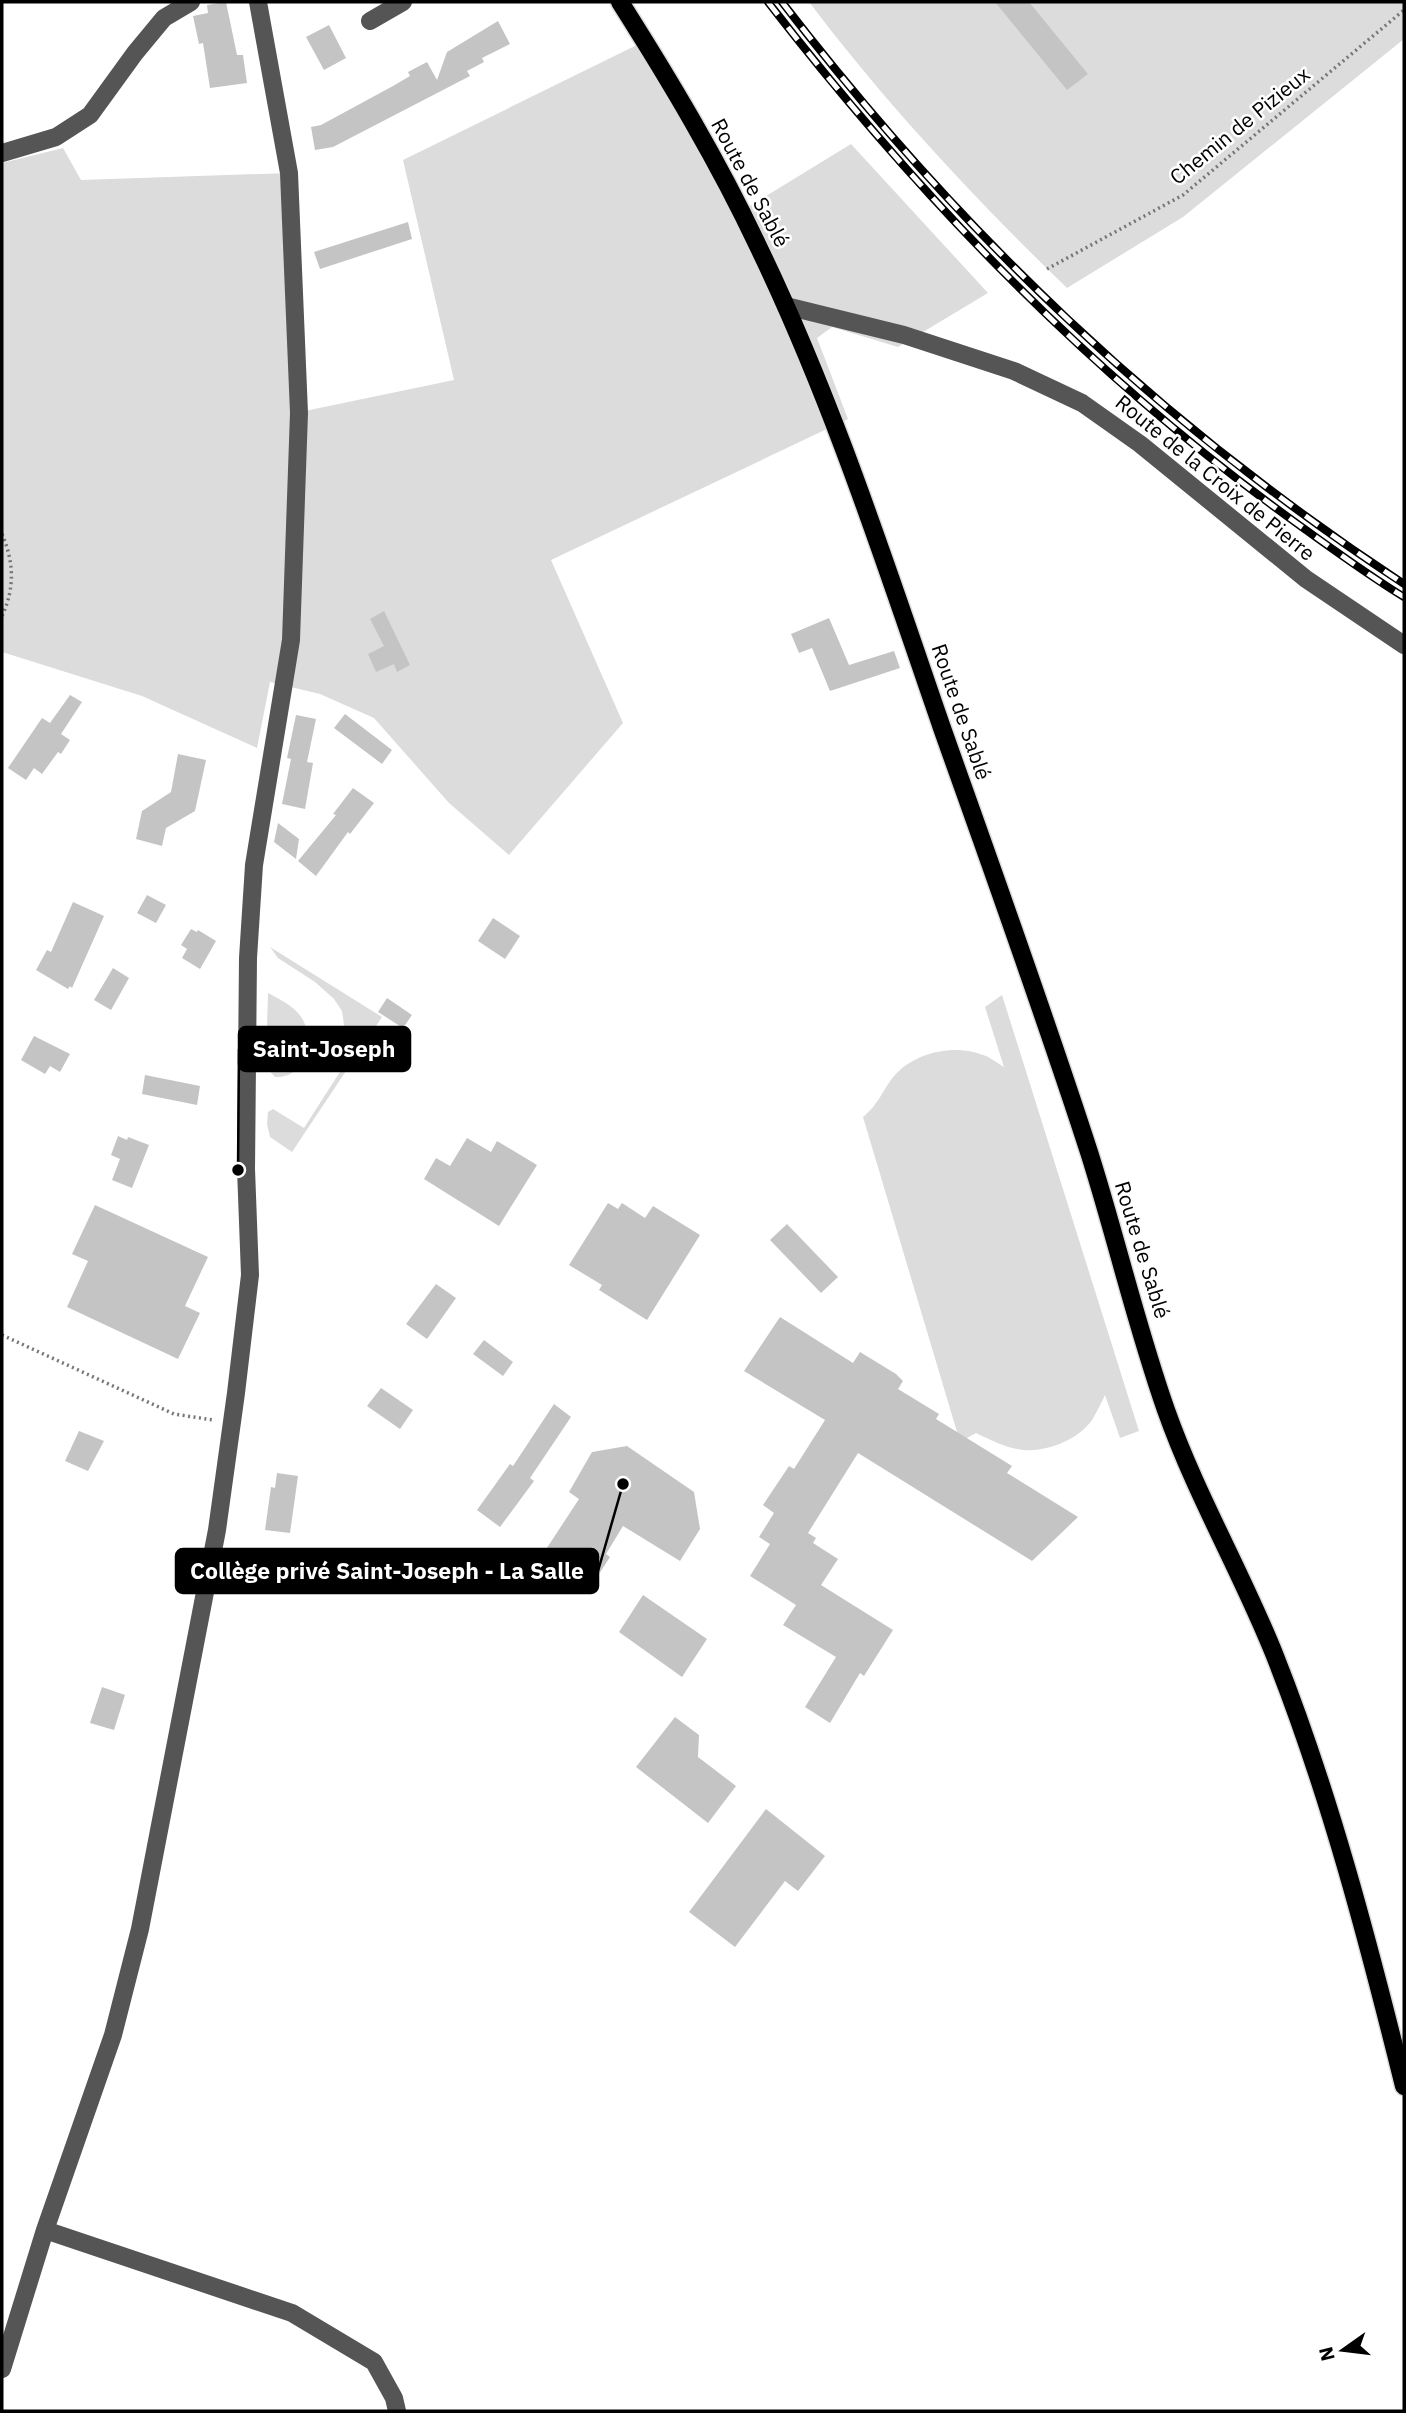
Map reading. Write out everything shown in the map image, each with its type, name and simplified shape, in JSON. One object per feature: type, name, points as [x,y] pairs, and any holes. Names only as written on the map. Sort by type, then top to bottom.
[{"type":"main road","name":"Route de Sablé","points":[[620,2],[725,180],[786,306],[820,387],[872,526],[1088,1151],[1154,1371],[1189,1467],[1272,1648],[1300,1723],[1348,1875],[1404,2086]]},
{"type":"street","points":[[2,153],[57,137],[90,115],[164,18],[191,2]]},
{"type":"street","points":[[2,2369],[45,2231],[113,2035],[141,1929],[217,1530],[250,1275],[246,1169],[248,958],[254,865],[290,640],[299,412],[289,173],[258,2]]},
{"type":"street","points":[[370,21],[403,2]]},
{"type":"street","name":"Route de la Croix de Pierre","points":[[786,306],[904,335],[1014,371],[1073,398],[1109,420],[1140,444],[1306,579],[1404,645]]},
{"type":"street","points":[[45,2231],[292,2313],[374,2362],[394,2398],[397,2411]]},
{"type":"path","name":"Chemin de Pizieux","points":[[1047,269],[1183,195],[1404,10]]},
{"type":"path","points":[[2,534],[9,551],[13,580],[2,616]]},
{"type":"path","points":[[2,1335],[174,1414],[214,1420],[233,1418]]},
{"type":"shaded area","points":[[809,2],[1404,2],[1404,39],[1183,217],[1067,288],[932,150]]},
{"type":"shaded area","points":[[645,41],[748,207],[851,144],[988,293],[898,347],[832,327],[817,338],[848,419],[551,560],[623,723],[509,855],[449,803],[374,718],[320,694],[270,682],[257,748],[142,696],[2,652],[2,163],[63,148],[81,180],[289,173],[300,412],[454,380],[403,160]]},
{"type":"shaded area","points":[[270,947],[382,1017],[292,1152],[270,1137],[268,1112],[273,1109],[304,1128],[345,1064],[347,1055],[344,1025],[342,1011],[334,999],[315,982],[278,958]]},
{"type":"shaded area","points":[[268,993],[296,1011],[307,1029],[308,1049],[305,1058],[294,1072],[285,1076],[275,1077],[266,1067]]},
{"type":"shaded area","points":[[1002,995],[1139,1431],[1120,1438],[1105,1395],[1086,1427],[1070,1439],[1052,1447],[1017,1449],[976,1433],[960,1442],[863,1117],[903,1067],[934,1052],[969,1051],[987,1056],[1004,1067],[985,1007]]},
{"type":"building","points":[[226,2],[237,55],[243,55],[247,83],[210,88],[203,43],[199,44],[193,16],[208,13],[207,5]]},
{"type":"building","points":[[995,2],[1029,2],[1088,74],[1067,90]]},
{"type":"building","points":[[498,21],[510,44],[482,58],[484,62],[467,71],[470,76],[333,147],[315,150],[311,127],[321,125],[393,86],[410,76],[408,72],[427,62],[437,80],[447,52]]},
{"type":"building","points":[[329,25],[346,58],[324,70],[306,37]]},
{"type":"building","points":[[408,222],[412,239],[320,269],[314,252]]},
{"type":"building","points":[[384,611],[410,665],[397,672],[394,664],[376,672],[368,654],[384,646],[370,619]]},
{"type":"building","points":[[829,618],[849,665],[894,651],[900,668],[830,691],[812,648],[799,653],[791,634]]},
{"type":"building","points":[[70,695],[82,702],[61,734],[70,740],[61,754],[58,752],[42,774],[34,768],[26,780],[8,768],[42,718],[50,723]]},
{"type":"building","points":[[345,714],[392,750],[382,764],[334,728]]},
{"type":"building","points":[[296,715],[316,719],[307,762],[313,763],[305,809],[282,804],[291,759],[287,758]]},
{"type":"building","points":[[178,754],[206,760],[195,811],[166,828],[162,846],[136,839],[142,811],[171,792]]},
{"type":"building","points":[[353,788],[374,803],[350,834],[348,832],[316,876],[298,861],[336,815],[333,814]]},
{"type":"building","points":[[278,823],[299,839],[296,859],[274,842]]},
{"type":"building","points":[[147,895],[166,905],[156,923],[137,913]]},
{"type":"building","points":[[73,902],[104,916],[72,988],[70,986],[68,989],[36,970],[47,950],[51,952]]},
{"type":"building","points":[[493,918],[520,936],[505,959],[478,941]]},
{"type":"building","points":[[191,929],[197,932],[198,930],[216,941],[200,969],[182,958],[187,949],[181,945]]},
{"type":"building","points":[[113,968],[129,978],[111,1010],[94,1000]]},
{"type":"building","points":[[387,998],[412,1015],[403,1028],[378,1012]]},
{"type":"building","points":[[34,1036],[70,1054],[60,1072],[50,1066],[45,1074],[21,1060]]},
{"type":"building","points":[[145,1075],[200,1086],[197,1105],[142,1094]]},
{"type":"building","points":[[118,1136],[149,1145],[132,1188],[112,1180],[120,1159],[111,1155]]},
{"type":"building","points":[[467,1138],[491,1152],[497,1141],[537,1165],[499,1226],[424,1179],[436,1158],[450,1166]]},
{"type":"building","points":[[608,1203],[618,1209],[622,1203],[645,1218],[653,1206],[700,1235],[647,1320],[599,1290],[602,1285],[569,1265]]},
{"type":"building","points":[[95,1205],[208,1257],[185,1306],[200,1313],[178,1359],[67,1307],[88,1261],[72,1254]]},
{"type":"building","points":[[787,1224],[838,1277],[821,1293],[770,1240]]},
{"type":"building","points":[[436,1284],[456,1298],[427,1339],[406,1324]]},
{"type":"building","points":[[780,1317],[853,1363],[860,1352],[896,1374],[903,1381],[898,1389],[939,1414],[936,1419],[1012,1466],[1007,1473],[1078,1517],[1032,1561],[858,1453],[808,1533],[816,1538],[813,1543],[838,1559],[821,1585],[893,1630],[864,1676],[860,1673],[830,1723],[805,1707],[836,1657],[783,1625],[796,1605],[750,1576],[770,1544],[759,1537],[774,1513],[763,1505],[789,1466],[794,1469],[825,1420],[744,1371]]},
{"type":"building","points":[[484,1340],[513,1362],[503,1376],[473,1354]]},
{"type":"building","points":[[381,1388],[413,1410],[400,1429],[367,1406]]},
{"type":"building","points":[[554,1404],[571,1417],[530,1478],[534,1481],[500,1527],[477,1510],[510,1464],[513,1466]]},
{"type":"building","points":[[79,1431],[104,1441],[88,1471],[65,1461]]},
{"type":"building","points":[[627,1446],[694,1492],[700,1529],[680,1561],[623,1526],[606,1554],[610,1557],[588,1591],[539,1560],[579,1499],[569,1492],[592,1452]]},
{"type":"building","points":[[277,1473],[298,1476],[290,1533],[265,1530],[271,1487],[275,1488]]},
{"type":"building","points":[[643,1595],[707,1639],[682,1677],[619,1632]]},
{"type":"building","points":[[102,1687],[125,1695],[114,1730],[90,1723]]},
{"type":"building","points":[[675,1717],[699,1735],[698,1757],[736,1786],[708,1823],[636,1767]]},
{"type":"building","points":[[766,1809],[825,1856],[798,1891],[785,1881],[735,1947],[689,1912]]},
{"type":"railway","points":[[768,2],[887,147],[1014,283],[1081,347],[1223,468],[1325,544],[1404,597]]},
{"type":"railway","points":[[782,2],[920,168],[993,246],[1068,320],[1229,458],[1314,522],[1404,584]]},
{"type":"place","name":"Saint-Joseph","points":[[238,1170]]},
{"type":"place","name":"Collège privé Saint-Joseph - La Salle","points":[[623,1484]]}]
